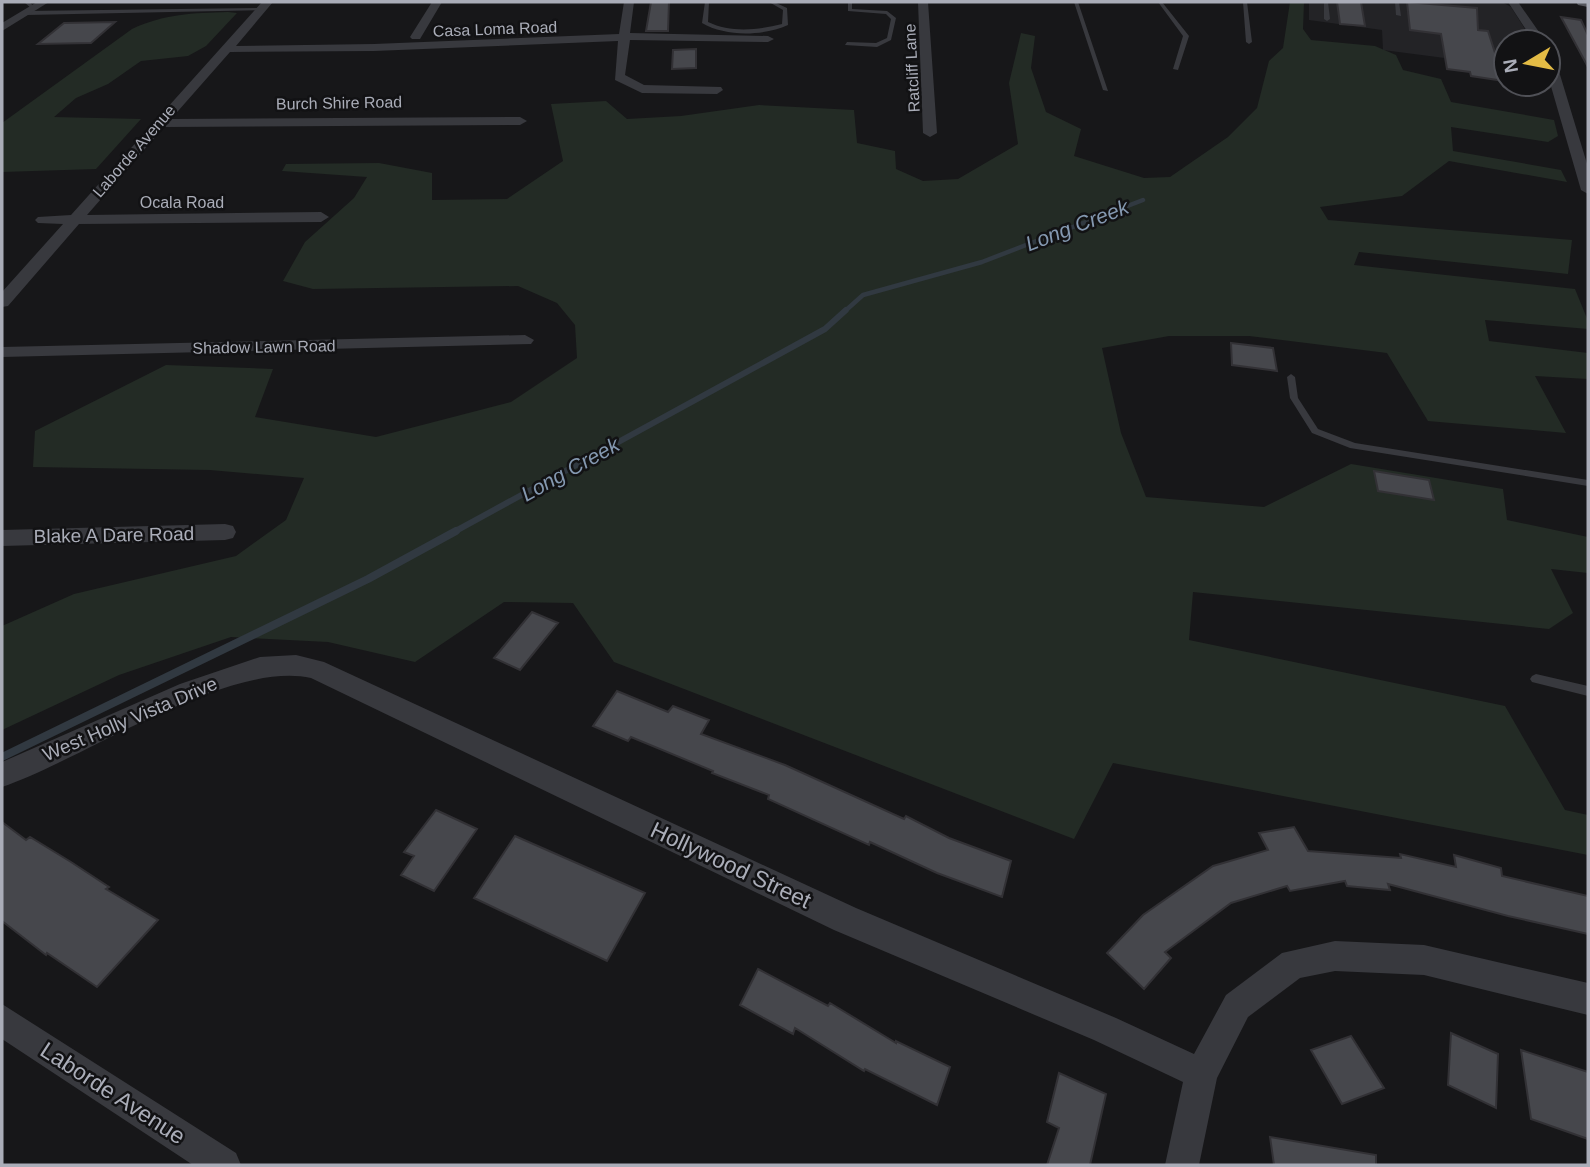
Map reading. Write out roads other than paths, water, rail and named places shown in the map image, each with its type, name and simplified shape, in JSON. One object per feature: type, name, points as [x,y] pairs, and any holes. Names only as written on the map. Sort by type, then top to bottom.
[{"type":"street","points":[[416,37],[437,2]]},
{"type":"street","points":[[629,2],[619,77],[642,89],[717,90]]},
{"type":"street","name":"Ratcliff Lane","points":[[923,2],[930,133]]},
{"type":"street","points":[[1513,2],[1531,28]]},
{"type":"street","name":"Laborde Avenue","points":[[2,302],[265,5]]},
{"type":"street","points":[[2,27],[8,20],[32,6]]},
{"type":"street","name":"Casa Loma Road","points":[[224,49],[339,50],[435,47],[478,42],[569,42],[624,37],[768,39]]},
{"type":"street","points":[[1561,98],[1588,190]]},
{"type":"street","name":"Burch Shire Road","points":[[158,123],[520,121]]},
{"type":"street","name":"Ocala Road","points":[[43,220],[321,217]]},
{"type":"street","name":"Shadow Lawn Road","points":[[2,352],[525,340]]},
{"type":"street","name":"Blake A Dare Road","points":[[2,538],[225,532]]},
{"type":"street","name":"Hollywood Street","points":[[260,667],[296,665],[315,669],[845,919],[1105,1029],[1201,1074]]},
{"type":"street","name":"West Holly Vista Drive","points":[[2,775],[189,691],[260,667]]},
{"type":"street","points":[[1182,1165],[1201,1074],[1237,1006],[1293,964],[1335,956],[1424,960],[1588,999]]},
{"type":"street","name":"Laborde Avenue","points":[[2,1020],[225,1165]]},
{"type":"lane","points":[[707,2],[705,23],[714,28],[729,30],[770,29],[785,24],[785,9],[771,2]]},
{"type":"lane","points":[[847,44],[877,45],[889,39],[894,19],[887,13],[850,9],[850,2]]},
{"type":"lane","points":[[1076,2],[1106,90]]},
{"type":"lane","points":[[1160,2],[1185,36],[1176,69]]},
{"type":"lane","points":[[1245,2],[1249,41]]},
{"type":"lane","points":[[1326,2],[1327,19]]},
{"type":"lane","points":[[1397,2],[1399,15]]},
{"type":"lane","points":[[32,6],[265,5]]},
{"type":"lane","points":[[1291,377],[1294,398],[1315,431],[1353,446],[1588,483]]},
{"type":"lane","points":[[1536,679],[1588,691]]},
{"type":"waterway","name":"Long Creek","points":[[844,312],[863,295],[982,262],[1143,200]]},
{"type":"waterway","name":"Long Creek","points":[[452,533],[825,329],[846,310]]},
{"type":"waterway","name":"Long Creek","points":[[2,757],[368,579],[456,531]]}]
